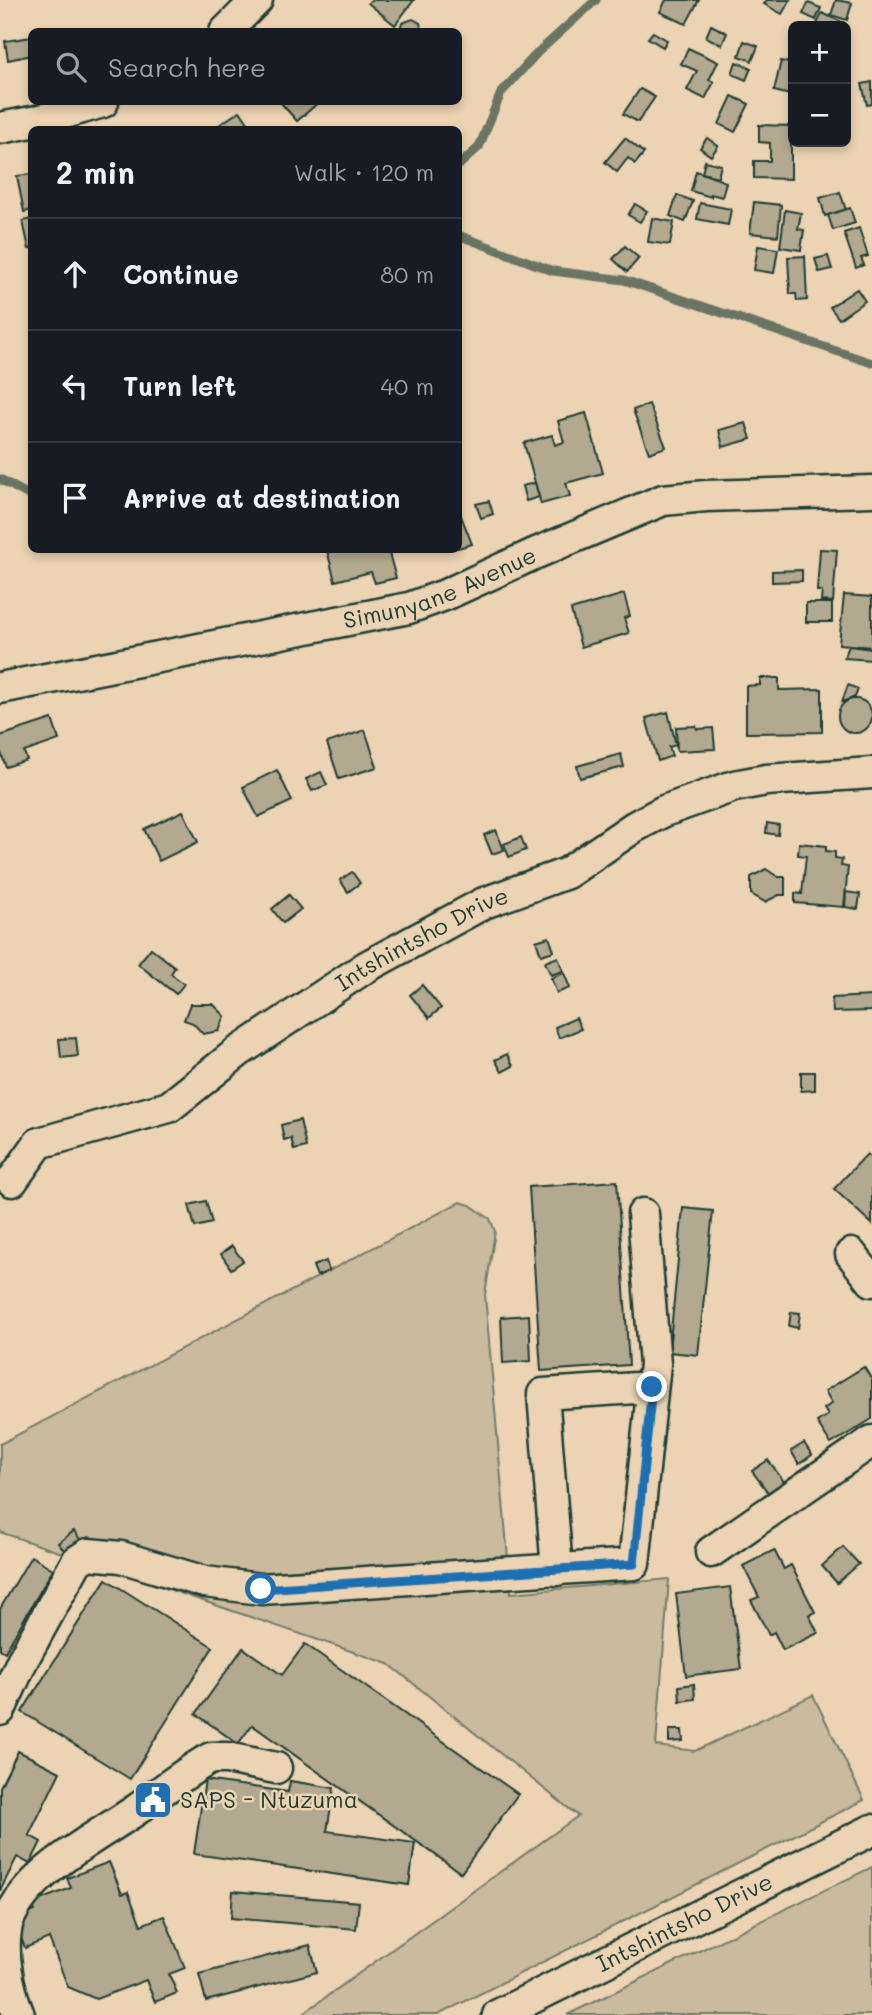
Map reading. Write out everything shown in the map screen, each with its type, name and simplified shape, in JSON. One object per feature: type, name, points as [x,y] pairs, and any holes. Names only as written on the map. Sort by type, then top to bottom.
[{"type":"street","points":[[229,28],[257,0]]},
{"type":"street","points":[[0,128],[37,121],[93,105]]},
{"type":"street","name":"Simunyane Avenue","points":[[0,688],[409,608],[445,595],[663,500],[706,496],[872,492]]},
{"type":"street","name":"Intshintsho Drive","points":[[12,1181],[39,1143],[169,1107],[238,1052],[366,967],[484,903],[567,873],[634,827],[664,811],[734,786],[766,780],[872,773]]},
{"type":"street","points":[[0,1710],[22,1661],[77,1561],[88,1554],[121,1558],[205,1583],[261,1589],[634,1564],[655,1364],[643,1214]]},
{"type":"street","points":[[850,1254],[872,1281]]},
{"type":"street","points":[[558,1570],[543,1394],[652,1387]]},
{"type":"street","points":[[711,1552],[872,1441]]},
{"type":"street","points":[[19,2015],[6,1982],[4,1954],[7,1924],[16,1905],[35,1882],[69,1854],[211,1758],[227,1758],[276,1768]]},
{"type":"street","name":"Intshintsho Drive","points":[[498,2015],[872,1830]]},
{"type":"shaded area","points":[[460,1202],[470,1205],[490,1219],[495,1231],[485,1295],[511,1593],[669,1579],[656,1746],[695,1751],[813,1695],[864,1800],[438,2015],[301,2015],[578,1816],[389,1664],[0,1532],[0,1444]]},
{"type":"shaded area","points":[[872,1867],[872,2015],[567,2015]]},
{"type":"building","points":[[371,0],[414,0],[395,25],[368,3]]},
{"type":"building","points":[[666,0],[699,0],[686,24],[660,12]]},
{"type":"building","points":[[767,0],[790,0],[782,14],[764,4]]},
{"type":"building","points":[[836,0],[852,3],[847,20],[831,15]]},
{"type":"building","points":[[808,3],[821,8],[816,20],[803,14]]},
{"type":"building","points":[[822,13],[840,21],[818,21]]},
{"type":"building","points":[[413,19],[420,23],[421,28],[400,28],[402,23]]},
{"type":"building","points":[[711,25],[727,33],[722,45],[706,37]]},
{"type":"building","points":[[653,32],[667,40],[663,47],[648,38]]},
{"type":"building","points":[[28,38],[28,56],[8,60],[5,41]]},
{"type":"building","points":[[744,41],[758,46],[752,61],[739,56]]},
{"type":"building","points":[[688,48],[718,62],[709,80],[714,82],[705,99],[687,90],[697,71],[681,64]]},
{"type":"building","points":[[781,61],[788,63],[788,94],[774,91]]},
{"type":"building","points":[[736,62],[751,68],[746,80],[732,74]]},
{"type":"building","points":[[872,82],[872,104],[867,105],[862,84]]},
{"type":"building","points":[[640,89],[655,97],[638,122],[623,114]]},
{"type":"building","points":[[732,96],[749,104],[735,132],[719,124]]},
{"type":"building","points":[[283,105],[316,105],[297,121]]},
{"type":"building","points":[[240,111],[250,126],[218,126]]},
{"type":"building","points":[[759,125],[788,126],[791,179],[754,178],[754,161],[770,161],[770,143],[759,142]]},
{"type":"building","points":[[625,138],[644,153],[635,164],[628,158],[617,172],[605,162]]},
{"type":"building","points":[[707,138],[718,146],[711,156],[700,148]]},
{"type":"building","points":[[705,161],[721,165],[718,177],[702,173]]},
{"type":"building","points":[[696,171],[726,182],[722,197],[691,191]]},
{"type":"building","points":[[28,175],[28,211],[24,212],[17,176]]},
{"type":"building","points":[[840,192],[846,210],[825,216],[820,198]]},
{"type":"building","points":[[677,195],[693,201],[685,222],[670,216]]},
{"type":"building","points":[[754,202],[781,205],[778,236],[750,233]]},
{"type":"building","points":[[700,203],[731,209],[728,225],[697,219]]},
{"type":"building","points":[[635,204],[647,211],[640,222],[628,215]]},
{"type":"building","points":[[850,208],[855,223],[833,230],[828,215]]},
{"type":"building","points":[[785,210],[801,213],[798,229],[804,230],[801,250],[780,247]]},
{"type":"building","points":[[652,218],[674,222],[670,245],[648,242]]},
{"type":"building","points":[[28,220],[28,244],[23,221]]},
{"type":"building","points":[[859,228],[868,256],[861,258],[864,265],[856,268],[844,233]]},
{"type":"building","points":[[625,246],[639,258],[627,272],[613,259]]},
{"type":"building","points":[[758,246],[778,249],[774,273],[754,270]]},
{"type":"building","points":[[805,256],[807,300],[797,301],[796,294],[790,294],[788,257]]},
{"type":"building","points":[[828,256],[832,269],[819,272],[815,259]]},
{"type":"building","points":[[857,289],[865,301],[839,319],[830,307]]},
{"type":"building","points":[[649,404],[666,447],[649,453],[633,410]]},
{"type":"building","points":[[586,413],[603,473],[566,483],[570,496],[541,504],[524,443],[552,435],[555,445],[564,442],[558,421]]},
{"type":"building","points":[[746,423],[751,439],[723,447],[719,430]]},
{"type":"building","points":[[535,483],[539,497],[526,501],[522,486]]},
{"type":"building","points":[[489,501],[493,514],[481,518],[476,504]]},
{"type":"building","points":[[462,518],[472,544],[462,547]]},
{"type":"building","points":[[820,549],[837,550],[833,602],[821,601],[822,591],[817,591]]},
{"type":"building","points":[[328,553],[389,553],[396,578],[375,583],[371,572],[335,581]]},
{"type":"building","points":[[802,570],[802,581],[772,582],[772,571]]},
{"type":"building","points":[[624,594],[630,616],[624,618],[629,633],[581,647],[571,610]]},
{"type":"building","points":[[844,595],[872,597],[872,647],[839,644]]},
{"type":"building","points":[[806,603],[832,603],[832,622],[806,622]]},
{"type":"building","points":[[849,646],[872,649],[872,660],[844,658]]},
{"type":"building","points":[[760,678],[779,678],[779,690],[822,689],[822,732],[746,733],[746,686],[760,685]]},
{"type":"building","points":[[848,685],[858,689],[855,697],[842,702]]},
{"type":"building","points":[[855,699],[867,704],[872,716],[867,728],[855,733],[843,728],[838,716],[843,704]]},
{"type":"building","points":[[668,712],[676,745],[669,747],[672,756],[658,761],[646,718]]},
{"type":"building","points":[[52,719],[59,740],[24,752],[27,760],[6,767],[0,750],[0,736]]},
{"type":"building","points":[[696,726],[697,729],[713,728],[715,749],[677,751],[676,727]]},
{"type":"building","points":[[365,730],[377,767],[339,779],[327,743]]},
{"type":"building","points":[[621,754],[624,767],[580,778],[577,766]]},
{"type":"building","points":[[277,770],[292,801],[258,817],[243,787]]},
{"type":"building","points":[[321,772],[327,785],[312,791],[306,779]]},
{"type":"building","points":[[183,811],[198,842],[159,861],[144,829]]},
{"type":"building","points":[[767,823],[779,825],[778,835],[766,833]]},
{"type":"building","points":[[496,830],[504,850],[492,854],[484,835]]},
{"type":"building","points":[[521,837],[526,850],[509,857],[504,844]]},
{"type":"building","points":[[799,843],[826,846],[826,851],[835,852],[835,858],[842,859],[841,866],[848,867],[844,907],[795,903],[795,893],[802,894],[806,856],[798,855]]},
{"type":"building","points":[[766,869],[778,877],[785,877],[785,895],[765,902],[751,894],[751,877]]},
{"type":"building","points":[[352,872],[360,883],[348,892],[340,880]]},
{"type":"building","points":[[846,892],[860,894],[858,909],[845,907]]},
{"type":"building","points":[[289,895],[301,909],[283,923],[272,909]]},
{"type":"building","points":[[549,937],[554,951],[541,955],[536,941]]},
{"type":"building","points":[[151,948],[175,967],[171,974],[184,984],[176,994],[138,964]]},
{"type":"building","points":[[558,957],[563,971],[551,975],[545,962]]},
{"type":"building","points":[[564,973],[570,988],[557,993],[551,978]]},
{"type":"building","points":[[422,985],[441,1008],[429,1018],[410,995]]},
{"type":"building","points":[[872,996],[872,1011],[833,1012],[832,998]]},
{"type":"building","points":[[190,1004],[213,1004],[225,1016],[219,1031],[203,1034],[193,1023],[184,1020]]},
{"type":"building","points":[[576,1018],[581,1029],[559,1038],[555,1027]]},
{"type":"building","points":[[76,1038],[78,1056],[61,1058],[59,1039]]},
{"type":"building","points":[[507,1054],[513,1066],[502,1072],[495,1060]]},
{"type":"building","points":[[801,1072],[815,1072],[815,1090],[801,1091]]},
{"type":"building","points":[[300,1120],[306,1147],[294,1150],[291,1138],[284,1140],[281,1125]]},
{"type":"building","points":[[867,1154],[872,1158],[872,1224],[834,1189]]},
{"type":"building","points":[[617,1181],[629,1365],[541,1371],[529,1187]]},
{"type":"building","points":[[206,1201],[212,1223],[195,1227],[189,1205]]},
{"type":"building","points":[[683,1208],[713,1211],[698,1355],[669,1352]]},
{"type":"building","points":[[232,1246],[243,1261],[231,1269],[221,1254]]},
{"type":"building","points":[[326,1261],[329,1271],[317,1276],[313,1266]]},
{"type":"building","points":[[791,1312],[800,1313],[798,1328],[789,1326]]},
{"type":"building","points":[[529,1315],[531,1361],[503,1363],[501,1317]]},
{"type":"building","points":[[864,1367],[872,1380],[872,1419],[831,1444],[817,1422],[828,1415],[824,1409],[832,1403],[825,1391]]},
{"type":"building","points":[[804,1443],[812,1455],[799,1464],[791,1451]]},
{"type":"building","points":[[768,1460],[785,1483],[770,1495],[752,1471]]},
{"type":"building","points":[[74,1531],[86,1547],[71,1559],[58,1543]]},
{"type":"building","points":[[843,1547],[859,1564],[837,1583],[822,1566]]},
{"type":"building","points":[[774,1550],[784,1569],[791,1565],[815,1612],[809,1615],[818,1633],[783,1650],[774,1632],[769,1635],[751,1600],[759,1597],[743,1566]]},
{"type":"building","points":[[31,1556],[53,1569],[5,1652],[0,1649],[0,1609]]},
{"type":"building","points":[[106,1579],[213,1647],[130,1779],[22,1712]]},
{"type":"building","points":[[730,1587],[741,1669],[686,1676],[676,1594]]},
{"type":"building","points":[[305,1644],[518,1794],[461,1873],[252,1725],[238,1744],[196,1714],[243,1648],[282,1675]]},
{"type":"building","points":[[694,1684],[695,1699],[680,1701],[679,1686]]},
{"type":"building","points":[[669,1730],[682,1730],[683,1741],[669,1742]]},
{"type":"building","points":[[18,1751],[60,1772],[29,1835],[41,1842],[30,1864],[17,1857],[0,1891],[0,1787]]},
{"type":"building","points":[[205,1780],[288,1792],[290,1781],[334,1788],[327,1831],[415,1843],[409,1885],[194,1854]]},
{"type":"building","points":[[109,1862],[122,1894],[128,1892],[141,1925],[164,1916],[185,1968],[169,1974],[177,1993],[155,2002],[146,1980],[96,1999],[68,1987],[49,1938],[25,1948],[14,1919],[35,1911],[32,1903],[71,1888],[67,1878]]},
{"type":"building","points":[[233,1891],[359,1902],[356,1929],[231,1918]]},
{"type":"building","points":[[310,1945],[317,1972],[206,2001],[199,1974]]},
{"type":"waterway","points":[[462,162],[479,147],[501,93],[537,53],[596,0]]},
{"type":"waterway","points":[[462,237],[553,271],[624,280],[872,363]]},
{"type":"waterway","points":[[0,479],[28,495]]},
{"type":"place","name":"SAPS - Ntuzuma","points":[[153,1800]]},
{"type":"route","points":[[261,1589],[634,1564],[652,1387]]}]
